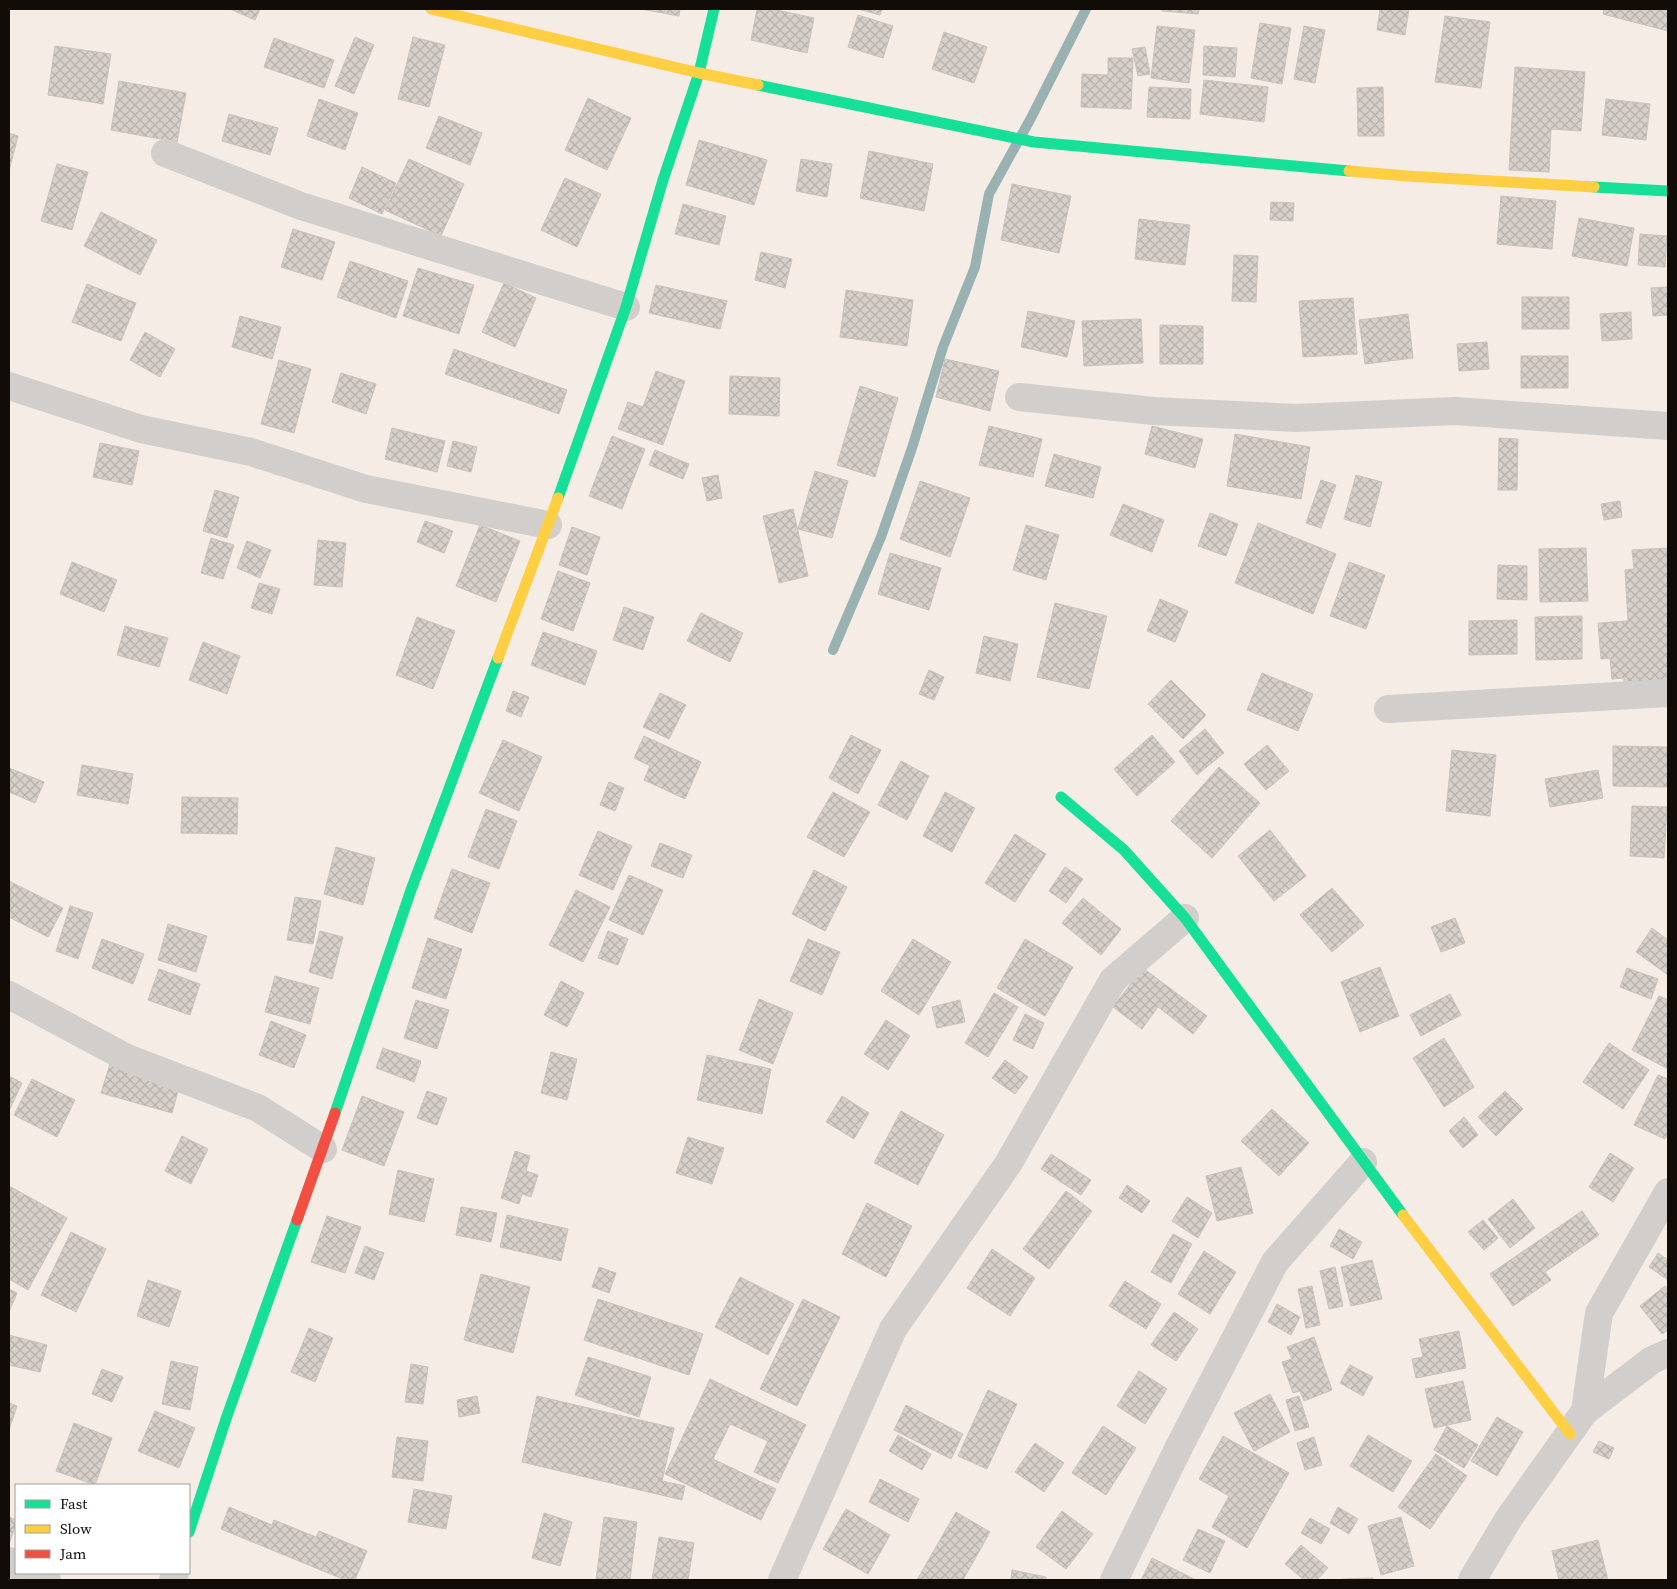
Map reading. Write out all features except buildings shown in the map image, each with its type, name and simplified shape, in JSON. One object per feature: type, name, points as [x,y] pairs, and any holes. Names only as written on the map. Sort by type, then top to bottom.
[{"type":"street","points":[[431,9],[699,73],[1034,142],[1407,176],[1668,191]]},
{"type":"street","points":[[190,1529],[227,1416],[324,1149],[410,890],[548,525],[626,307],[663,180],[699,73],[714,9]]},
{"type":"street","points":[[165,153],[301,206],[626,307]]},
{"type":"street","points":[[9,386],[141,429],[251,452],[366,489],[548,525]]},
{"type":"street","points":[[1019,397],[1154,411],[1296,418],[1456,411],[1668,426]]},
{"type":"street","points":[[1388,709],[1668,693]]},
{"type":"street","points":[[1061,797],[1124,850],[1185,918],[1362,1162],[1570,1434]]},
{"type":"street","points":[[782,1580],[893,1329],[1008,1164],[1113,980],[1185,918]]},
{"type":"street","points":[[9,996],[127,1058],[258,1108],[324,1149]]},
{"type":"street","points":[[1114,1580],[1179,1448],[1275,1262],[1362,1162]]},
{"type":"street","points":[[1585,1411],[1598,1313],[1668,1192]]},
{"type":"street","points":[[1472,1580],[1509,1518],[1585,1411],[1652,1360],[1668,1353]]},
{"type":"street","points":[[34,1574],[47,1580]]},
{"type":"waterway","points":[[833,650],[881,537],[912,448],[943,347],[975,267],[989,194],[1031,118],[1086,9]]},
{"type":"traffic: fast","points":[[558,498],[626,307],[663,180],[699,73],[714,9]]},
{"type":"traffic: fast","points":[[758,85],[1034,142],[1349,171]]},
{"type":"traffic: fast","points":[[1594,187],[1668,191]]},
{"type":"traffic: fast","points":[[335,1113],[411,890],[498,658]]},
{"type":"traffic: fast","points":[[1061,797],[1124,850],[1185,918],[1403,1215]]},
{"type":"traffic: fast","points":[[190,1529],[227,1416],[297,1220]]},
{"type":"traffic: slow","points":[[431,9],[699,73],[758,85]]},
{"type":"traffic: slow","points":[[1349,171],[1594,187]]},
{"type":"traffic: slow","points":[[498,658],[558,498]]},
{"type":"traffic: slow","points":[[1403,1215],[1570,1434]]},
{"type":"traffic: jam","points":[[297,1220],[335,1113]]}]
